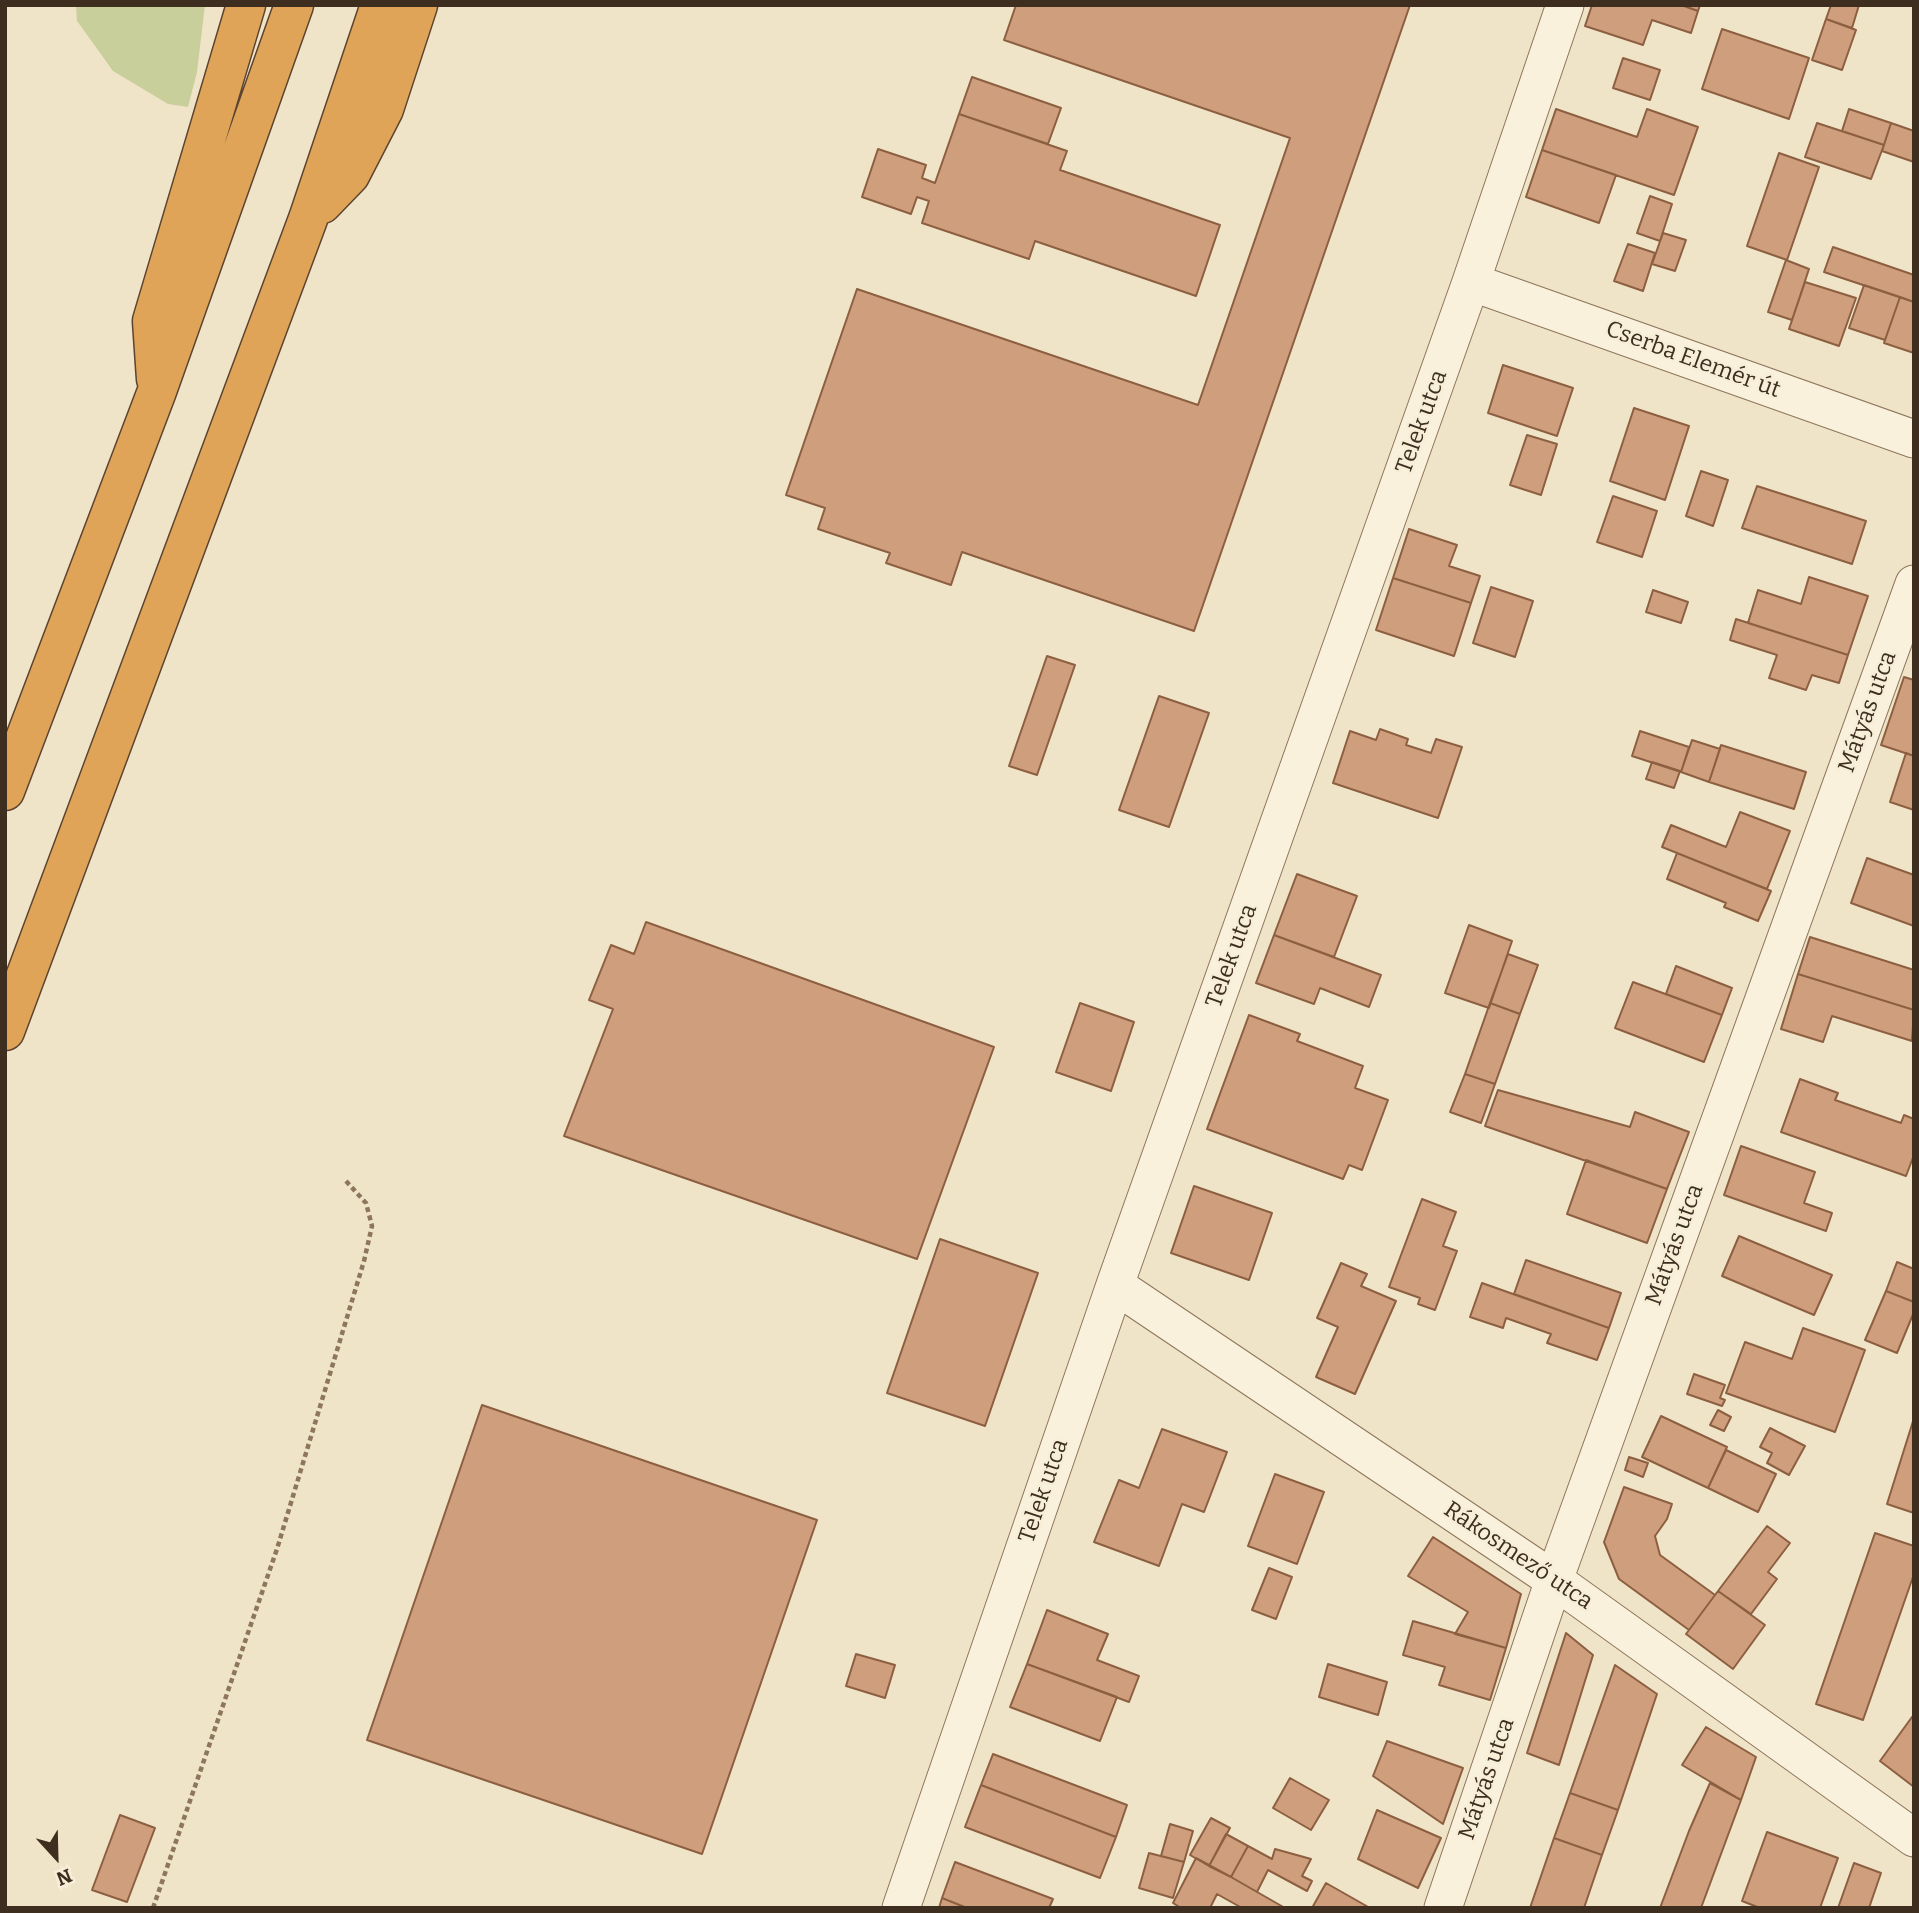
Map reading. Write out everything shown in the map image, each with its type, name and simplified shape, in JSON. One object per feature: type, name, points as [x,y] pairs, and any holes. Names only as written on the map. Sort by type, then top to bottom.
[{"type":"highway","points":[[157,391],[152,321],[246,5]]},
{"type":"highway","points":[[5,791],[157,391],[294,5]]},
{"type":"highway","points":[[5,1031],[309,219],[380,5]]},
{"type":"highway","points":[[309,219],[349,175],[384,109],[418,5]]},
{"type":"street","name":"Telek utca","points":[[901,1908],[1115,1285],[1471,282],[1565,5]]},
{"type":"street","name":"Cserba Elemér út","points":[[1471,282],[1914,439]]},
{"type":"street","name":"Mátyás utca","points":[[1443,1908],[1554,1580],[1914,584]]},
{"type":"street","name":"Rákosmező utca","points":[[1115,1285],[1554,1580],[1914,1838]]},
{"type":"path","points":[[153,1908],[277,1549],[364,1261],[372,1226],[366,1203],[345,1180]]},
{"type":"green space","points":[[76,5],[205,5],[197,72],[188,107],[168,104],[113,71],[77,21]]},
{"type":"building","points":[[1016,5],[1410,5],[1194,631],[962,552],[951,585],[886,563],[890,553],[818,529],[825,508],[786,495],[857,289],[1198,405],[1290,138],[1004,40]]},
{"type":"building","points":[[1592,5],[1681,5],[1698,11],[1691,33],[1652,20],[1643,45],[1585,26]]},
{"type":"building","points":[[1681,5],[1700,5],[1698,11]]},
{"type":"building","points":[[1831,5],[1859,5],[1852,28],[1826,19]]},
{"type":"building","points":[[1826,19],[1856,30],[1842,70],[1812,60]]},
{"type":"building","points":[[1722,29],[1809,58],[1789,119],[1702,89]]},
{"type":"building","points":[[1623,58],[1660,70],[1650,100],[1613,88]]},
{"type":"building","points":[[972,77],[1061,108],[1048,144],[959,114]]},
{"type":"building","points":[[1556,109],[1637,137],[1647,109],[1698,127],[1674,195],[1542,150]]},
{"type":"building","points":[[1849,109],[1891,123],[1884,145],[1842,131]]},
{"type":"building","points":[[959,114],[1067,151],[1060,170],[1220,225],[1196,296],[1035,241],[1029,259],[922,223],[929,201],[917,197],[911,214],[862,197],[878,149],[926,165],[922,178],[935,183]]},
{"type":"building","points":[[1817,123],[1884,145],[1871,179],[1805,157]]},
{"type":"building","points":[[1891,123],[1914,131],[1914,162],[1882,151]]},
{"type":"building","points":[[1542,150],[1616,175],[1599,223],[1526,197]]},
{"type":"building","points":[[1779,153],[1819,167],[1787,260],[1747,246]]},
{"type":"building","points":[[1650,196],[1672,204],[1660,241],[1637,233]]},
{"type":"building","points":[[1663,233],[1686,240],[1675,271],[1652,264]]},
{"type":"building","points":[[1628,244],[1655,253],[1643,291],[1614,281]]},
{"type":"building","points":[[1833,247],[1914,275],[1914,302],[1824,272]]},
{"type":"building","points":[[1786,260],[1809,269],[1792,320],[1768,312]]},
{"type":"building","points":[[1805,282],[1856,298],[1839,346],[1789,329]]},
{"type":"building","points":[[1864,285],[1900,297],[1885,340],[1849,328]]},
{"type":"building","points":[[1900,297],[1914,302],[1914,353],[1884,343]]},
{"type":"building","points":[[1503,365],[1573,388],[1557,436],[1488,413]]},
{"type":"building","points":[[1634,408],[1689,426],[1665,500],[1610,481]]},
{"type":"building","points":[[1527,435],[1557,444],[1541,495],[1510,485]]},
{"type":"building","points":[[1701,471],[1728,480],[1713,526],[1686,516]]},
{"type":"building","points":[[1757,486],[1866,521],[1852,564],[1742,528]]},
{"type":"building","points":[[1613,496],[1657,511],[1642,557],[1597,542]]},
{"type":"building","points":[[1409,529],[1457,545],[1449,566],[1480,576],[1471,603],[1393,578]]},
{"type":"building","points":[[1809,577],[1868,596],[1848,655],[1748,623],[1758,590],[1801,604]]},
{"type":"building","points":[[1393,578],[1471,603],[1454,656],[1376,630]]},
{"type":"building","points":[[1491,587],[1533,601],[1515,657],[1473,643]]},
{"type":"building","points":[[1653,590],[1688,602],[1681,623],[1646,612]]},
{"type":"building","points":[[1736,619],[1848,655],[1839,683],[1812,675],[1806,690],[1769,678],[1777,655],[1730,640]]},
{"type":"building","points":[[1047,656],[1075,665],[1037,775],[1009,766]]},
{"type":"building","points":[[1904,677],[1914,680],[1914,756],[1881,745]]},
{"type":"building","points":[[1159,696],[1209,713],[1169,827],[1119,810]]},
{"type":"building","points":[[1380,729],[1408,739],[1406,745],[1431,753],[1436,739],[1462,747],[1438,818],[1333,783],[1350,731],[1376,740]]},
{"type":"building","points":[[1640,731],[1689,747],[1681,772],[1632,756]]},
{"type":"building","points":[[1692,740],[1720,749],[1709,782],[1681,772]]},
{"type":"building","points":[[1721,745],[1806,772],[1794,809],[1709,782]]},
{"type":"building","points":[[1906,753],[1914,756],[1914,810],[1890,802]]},
{"type":"building","points":[[1652,762],[1680,771],[1674,788],[1646,779]]},
{"type":"building","points":[[1740,812],[1790,831],[1767,889],[1662,847],[1671,825],[1726,847]]},
{"type":"building","points":[[1677,853],[1771,891],[1758,921],[1724,907],[1726,903],[1667,879]]},
{"type":"building","points":[[1867,858],[1914,875],[1914,926],[1851,903]]},
{"type":"building","points":[[1297,874],[1357,896],[1334,957],[1274,935]]},
{"type":"building","points":[[646,922],[994,1047],[917,1259],[564,1136],[613,1009],[589,1000],[611,945],[634,954]]},
{"type":"building","points":[[1469,925],[1512,941],[1489,1008],[1445,993]]},
{"type":"building","points":[[1274,935],[1381,975],[1369,1007],[1320,988],[1314,1004],[1256,983]]},
{"type":"building","points":[[1810,937],[1914,970],[1914,1010],[1798,974]]},
{"type":"building","points":[[1508,954],[1538,965],[1520,1014],[1490,1003]]},
{"type":"building","points":[[1676,966],[1732,988],[1722,1015],[1666,994]]},
{"type":"building","points":[[1798,974],[1914,1010],[1912,1041],[1832,1016],[1823,1042],[1781,1029]]},
{"type":"building","points":[[1633,982],[1722,1015],[1704,1062],[1615,1028]]},
{"type":"building","points":[[1080,1003],[1134,1022],[1111,1091],[1056,1072]]},
{"type":"building","points":[[1490,1003],[1520,1014],[1495,1084],[1465,1074]]},
{"type":"building","points":[[1249,1015],[1300,1034],[1297,1041],[1363,1066],[1355,1088],[1388,1100],[1362,1170],[1349,1165],[1343,1179],[1207,1129]]},
{"type":"building","points":[[1465,1074],[1495,1084],[1481,1123],[1450,1112]]},
{"type":"building","points":[[1800,1079],[1838,1093],[1835,1100],[1901,1123],[1904,1115],[1914,1119],[1914,1155],[1906,1176],[1781,1132]]},
{"type":"building","points":[[1498,1090],[1630,1127],[1635,1112],[1689,1132],[1667,1189],[1485,1126]]},
{"type":"building","points":[[1741,1146],[1815,1172],[1804,1203],[1832,1213],[1826,1231],[1724,1195]]},
{"type":"building","points":[[1586,1160],[1667,1189],[1647,1243],[1567,1214]]},
{"type":"building","points":[[1194,1186],[1272,1213],[1249,1280],[1171,1253]]},
{"type":"building","points":[[1422,1199],[1456,1212],[1443,1246],[1457,1251],[1435,1310],[1418,1304],[1420,1298],[1389,1287]]},
{"type":"building","points":[[1739,1236],[1832,1275],[1814,1315],[1722,1276]]},
{"type":"building","points":[[940,1239],[1038,1273],[985,1426],[887,1393]]},
{"type":"building","points":[[1526,1260],[1621,1293],[1609,1328],[1514,1294]]},
{"type":"building","points":[[1897,1262],[1914,1269],[1914,1302],[1886,1291]]},
{"type":"building","points":[[1341,1263],[1367,1274],[1361,1286],[1396,1301],[1355,1394],[1316,1377],[1338,1327],[1317,1318]]},
{"type":"building","points":[[1482,1283],[1609,1328],[1597,1360],[1547,1343],[1551,1334],[1506,1318],[1503,1328],[1470,1317]]},
{"type":"building","points":[[1886,1291],[1914,1302],[1914,1312],[1897,1353],[1865,1340]]},
{"type":"building","points":[[1803,1328],[1865,1350],[1835,1432],[1726,1393],[1745,1342],[1792,1359]]},
{"type":"building","points":[[1694,1374],[1725,1385],[1720,1398],[1725,1400],[1722,1406],[1687,1394]]},
{"type":"building","points":[[482,1405],[817,1520],[702,1854],[367,1740]]},
{"type":"building","points":[[1718,1410],[1731,1417],[1724,1431],[1710,1425]]},
{"type":"building","points":[[1661,1416],[1727,1447],[1708,1488],[1642,1457]]},
{"type":"building","points":[[1914,1418],[1914,1513],[1887,1504]]},
{"type":"building","points":[[1770,1428],[1805,1446],[1789,1475],[1767,1463],[1772,1453],[1760,1447]]},
{"type":"building","points":[[1162,1429],[1227,1452],[1204,1512],[1182,1504],[1159,1566],[1094,1542],[1119,1480],[1139,1488]]},
{"type":"building","points":[[1726,1450],[1776,1474],[1758,1512],[1708,1488]]},
{"type":"building","points":[[1629,1457],[1648,1463],[1643,1477],[1625,1470]]},
{"type":"building","points":[[1275,1474],[1324,1492],[1297,1564],[1248,1546]]},
{"type":"building","points":[[1624,1487],[1672,1504],[1667,1519],[1655,1536],[1660,1555],[1715,1595],[1689,1630],[1619,1579],[1604,1542]]},
{"type":"building","points":[[1767,1526],[1790,1543],[1768,1572],[1777,1579],[1751,1614],[1718,1591]]},
{"type":"building","points":[[1875,1533],[1914,1546],[1914,1574],[1863,1720],[1816,1704]]},
{"type":"building","points":[[1433,1537],[1521,1594],[1506,1648],[1455,1634],[1468,1612],[1408,1576]]},
{"type":"building","points":[[1269,1568],[1292,1577],[1276,1619],[1252,1610]]},
{"type":"building","points":[[1718,1591],[1765,1625],[1733,1669],[1686,1634]]},
{"type":"building","points":[[1047,1610],[1108,1634],[1097,1660],[1139,1676],[1129,1702],[1027,1664]]},
{"type":"building","points":[[1413,1621],[1506,1648],[1490,1700],[1439,1685],[1445,1667],[1403,1655]]},
{"type":"building","points":[[1566,1633],[1593,1655],[1559,1765],[1527,1753]]},
{"type":"building","points":[[856,1654],[895,1665],[885,1698],[846,1686]]},
{"type":"building","points":[[1027,1664],[1117,1697],[1100,1741],[1010,1707]]},
{"type":"building","points":[[1328,1664],[1387,1682],[1378,1715],[1319,1697]]},
{"type":"building","points":[[1615,1665],[1657,1694],[1618,1810],[1570,1793]]},
{"type":"building","points":[[1912,1717],[1914,1719],[1914,1787],[1880,1761]]},
{"type":"building","points":[[1706,1727],[1756,1757],[1741,1800],[1682,1765]]},
{"type":"building","points":[[1387,1741],[1463,1768],[1443,1824],[1373,1776]]},
{"type":"building","points":[[993,1754],[1127,1805],[1116,1837],[981,1785]]},
{"type":"building","points":[[1290,1778],[1329,1800],[1311,1830],[1273,1808]]},
{"type":"building","points":[[1710,1783],[1741,1800],[1701,1908],[1660,1908],[1689,1831]]},
{"type":"building","points":[[981,1785],[1116,1837],[1100,1878],[965,1827]]},
{"type":"building","points":[[1570,1793],[1618,1810],[1602,1855],[1554,1838]]},
{"type":"building","points":[[1377,1810],[1441,1838],[1418,1888],[1358,1859]]},
{"type":"building","points":[[120,1815],[155,1828],[127,1902],[92,1890]]},
{"type":"building","points":[[1211,1818],[1230,1828],[1209,1866],[1190,1855]]},
{"type":"building","points":[[1170,1824],[1193,1831],[1184,1862],[1161,1856]]},
{"type":"building","points":[[1767,1832],[1838,1858],[1820,1908],[1760,1908],[1742,1901]]},
{"type":"building","points":[[1226,1834],[1248,1846],[1231,1877],[1209,1866]]},
{"type":"building","points":[[1554,1838],[1602,1855],[1584,1908],[1530,1908]]},
{"type":"building","points":[[1248,1846],[1272,1859],[1275,1849],[1311,1859],[1302,1876],[1312,1881],[1307,1891],[1268,1870],[1257,1892],[1231,1877]]},
{"type":"building","points":[[1149,1853],[1184,1862],[1173,1898],[1139,1888]]},
{"type":"building","points":[[1196,1858],[1285,1908],[1242,1908],[1217,1894],[1210,1908],[1181,1908],[1173,1903]]},
{"type":"building","points":[[955,1862],[1053,1899],[1049,1908],[967,1908],[942,1898]]},
{"type":"building","points":[[1854,1863],[1881,1873],[1869,1908],[1838,1908]]},
{"type":"building","points":[[1326,1883],[1370,1908],[1312,1908]]},
{"type":"building","points":[[942,1898],[967,1908],[939,1908]]}]
